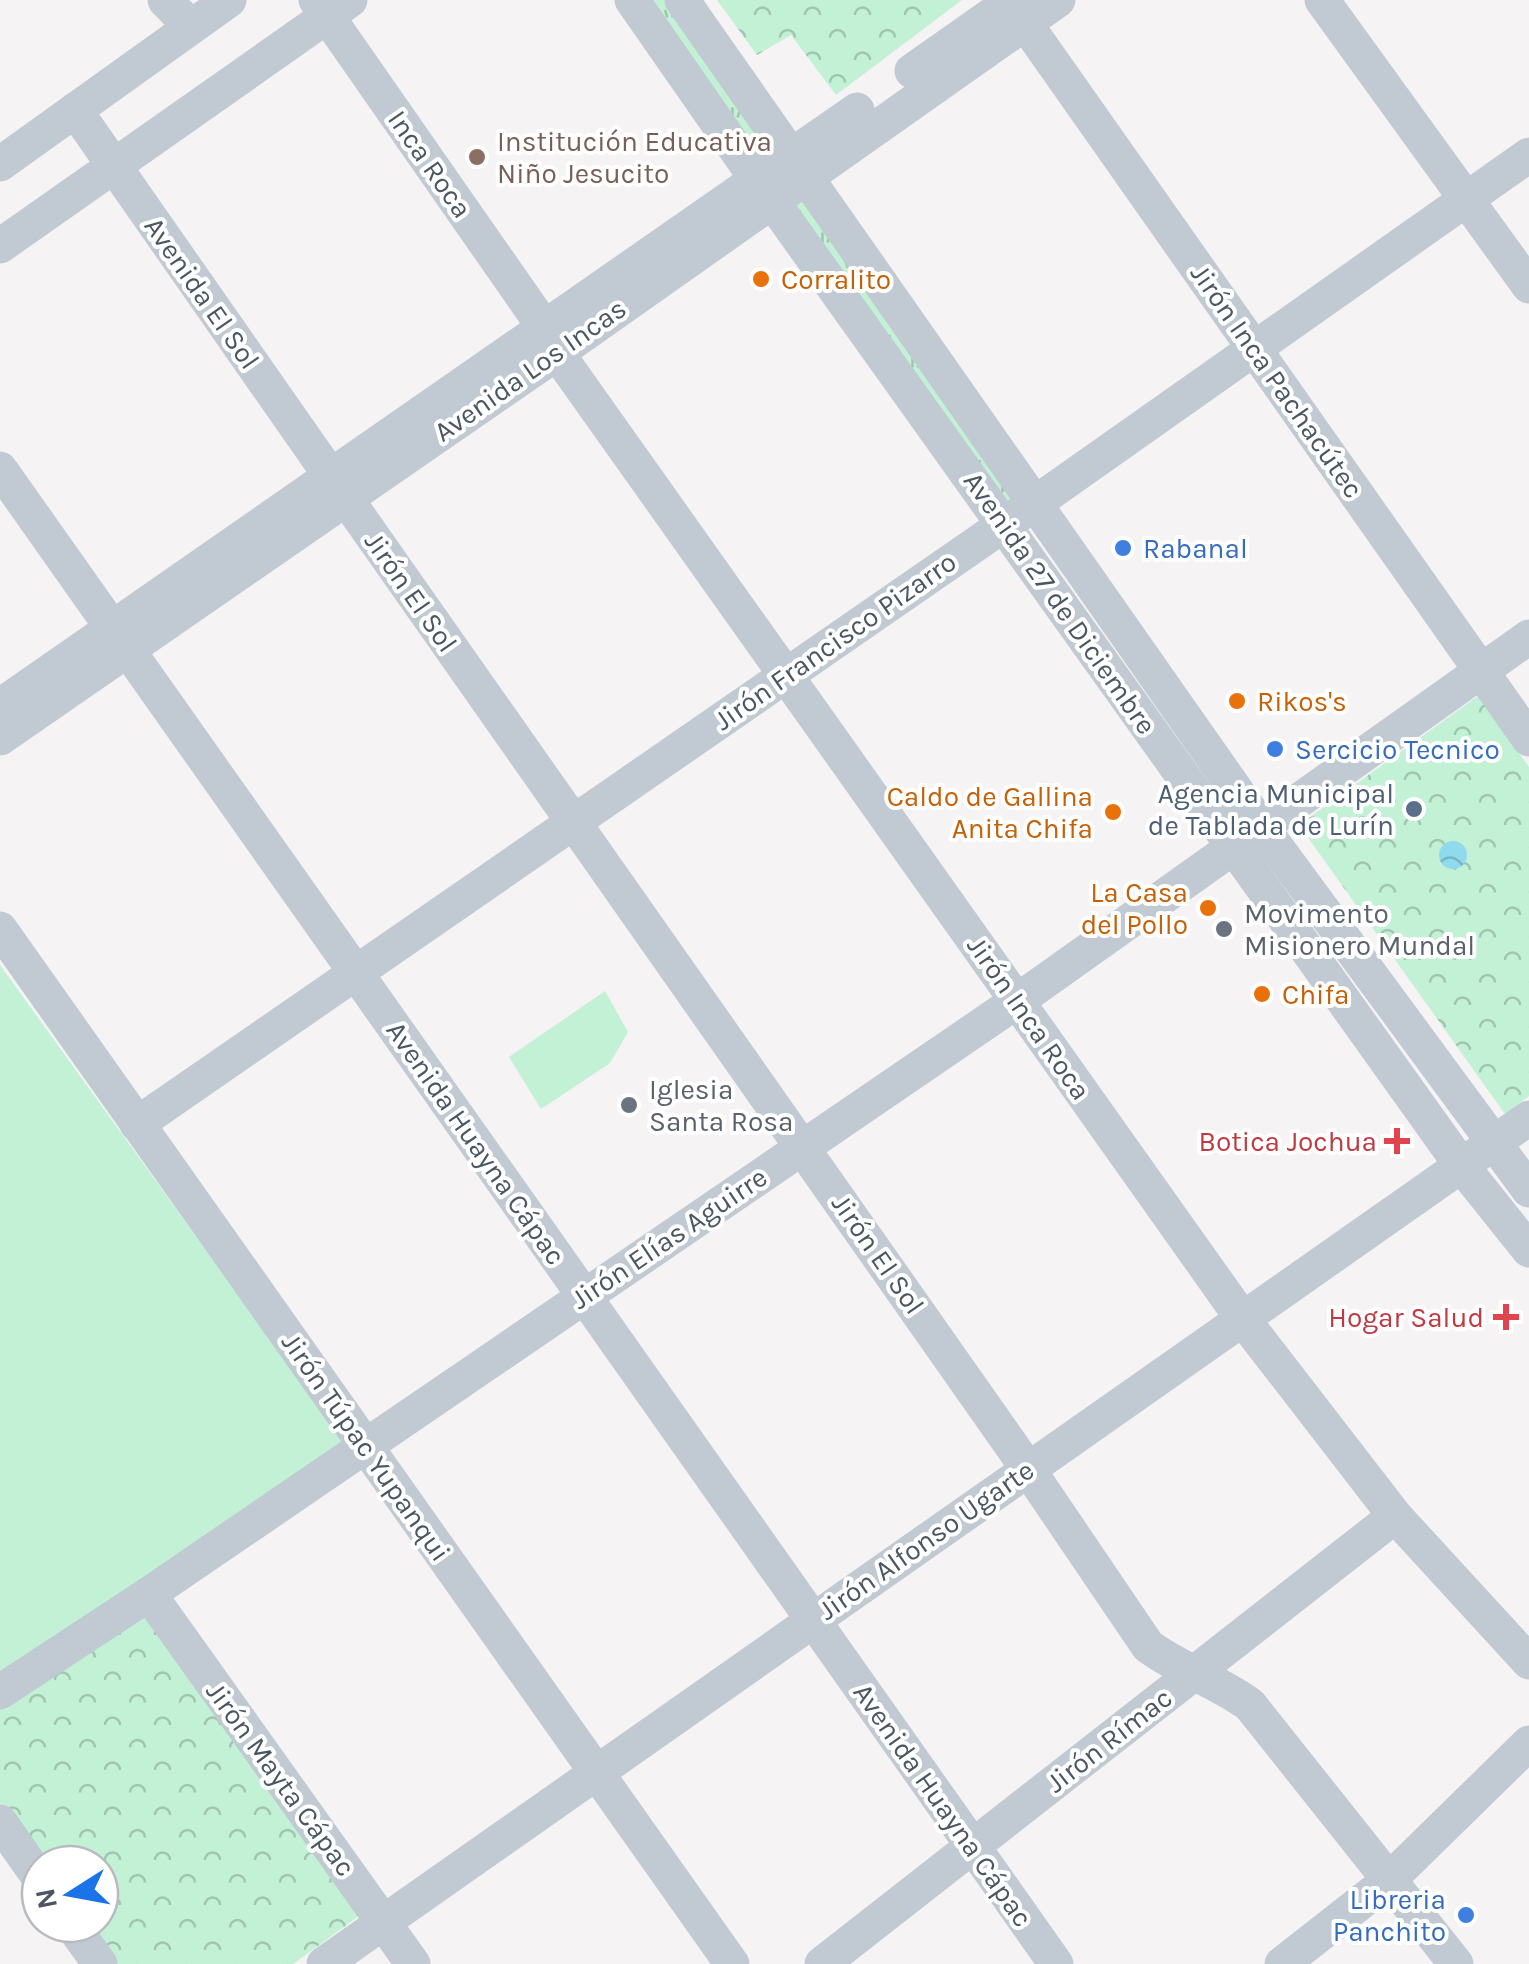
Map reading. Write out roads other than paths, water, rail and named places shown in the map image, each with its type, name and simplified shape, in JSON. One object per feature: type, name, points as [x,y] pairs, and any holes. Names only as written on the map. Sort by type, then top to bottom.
[{"type":"street","points":[[166,0],[192,27]]},
{"type":"street","points":[[0,164],[229,0]]},
{"type":"street","name":"Avenida 27 de Diciembre","points":[[632,0],[764,191],[1019,514]]},
{"type":"street","name":"Avenida 27 de Diciembre","points":[[682,0],[799,166],[1019,514],[1248,839],[1461,1165],[1529,1250]]},
{"type":"street","name":"Avenida Los Incas","points":[[0,706],[119,638],[1019,12],[1058,0]]},
{"type":"street","points":[[1322,0],[1529,286]]},
{"type":"street","points":[[0,246],[331,5]]},
{"type":"street","name":"Inca Roca","points":[[331,5],[550,340]]},
{"type":"street","name":"Jirón Inca Pachacútec","points":[[1019,12],[1529,739]]},
{"type":"street","name":"Avenida El Sol","points":[[75,110],[338,486]]},
{"type":"street","name":"Jirón Francisco Pizarro","points":[[138,1124],[1019,514],[1529,154]]},
{"type":"street","name":"Jirón Inca Roca","points":[[550,340],[1242,1318],[1396,1516],[1529,1662]]},
{"type":"street","name":"Avenida Huayna Cápac","points":[[0,470],[1056,1964]]},
{"type":"street","name":"Jirón El Sol","points":[[338,486],[1148,1646],[1169,1662],[1250,1704],[1456,1964]]},
{"type":"street","name":"Jirón Elías Aguirre","points":[[0,1692],[1017,1001],[1529,637]]},
{"type":"street","name":"Avenida Los Incas","points":[[0,738],[119,638]]},
{"type":"street","name":"Avenida 27 de Diciembre","points":[[1248,839],[1529,1190]]},
{"type":"street","name":"Jirón Túpac Yupanqui","points":[[0,930],[732,1964]]},
{"type":"street","name":"Jirón Alfonso Ugarte","points":[[324,1964],[1529,1118]]},
{"type":"street","name":"Jirón Rímac","points":[[822,1964],[1396,1516]]},
{"type":"street","name":"Jirón Mayta Cápac","points":[[148,1594],[413,1964]]},
{"type":"street","points":[[1282,1964],[1388,1882],[1529,1743]]},
{"type":"street","points":[[0,1822],[20,1850]]},
{"type":"water","points":[[1453,841],[1463,845],[1467,855],[1463,865],[1453,869],[1443,865],[1439,855],[1443,845]]},
{"type":"place","name":"Institución Educativa Niño Jesucito","points":[[477,157]]},
{"type":"place","name":"Corralito","points":[[761,279]]},
{"type":"place","name":"Rabanal","points":[[1123,548]]},
{"type":"place","name":"Rikos's","points":[[1237,701]]},
{"type":"place","name":"Sercicio Tecnico","points":[[1275,749]]},
{"type":"place","name":"Agencia Municipal de Tablada de Lurín","points":[[1414,809]]},
{"type":"place","name":"Caldo de Gallina Anita Chifa","points":[[1113,812]]},
{"type":"place","name":"La Casa del Pollo","points":[[1208,908]]},
{"type":"place","name":"Movimento Misionero Mundal","points":[[1224,929]]},
{"type":"place","name":"Chifa","points":[[1262,994]]},
{"type":"place","name":"Iglesia Santa Rosa","points":[[629,1105]]},
{"type":"place","name":"Botica Jochua","points":[[1397,1141]]},
{"type":"place","name":"Hogar Salud","points":[[1506,1317]]},
{"type":"place","name":"Libreria Panchito","points":[[1466,1915]]}]
